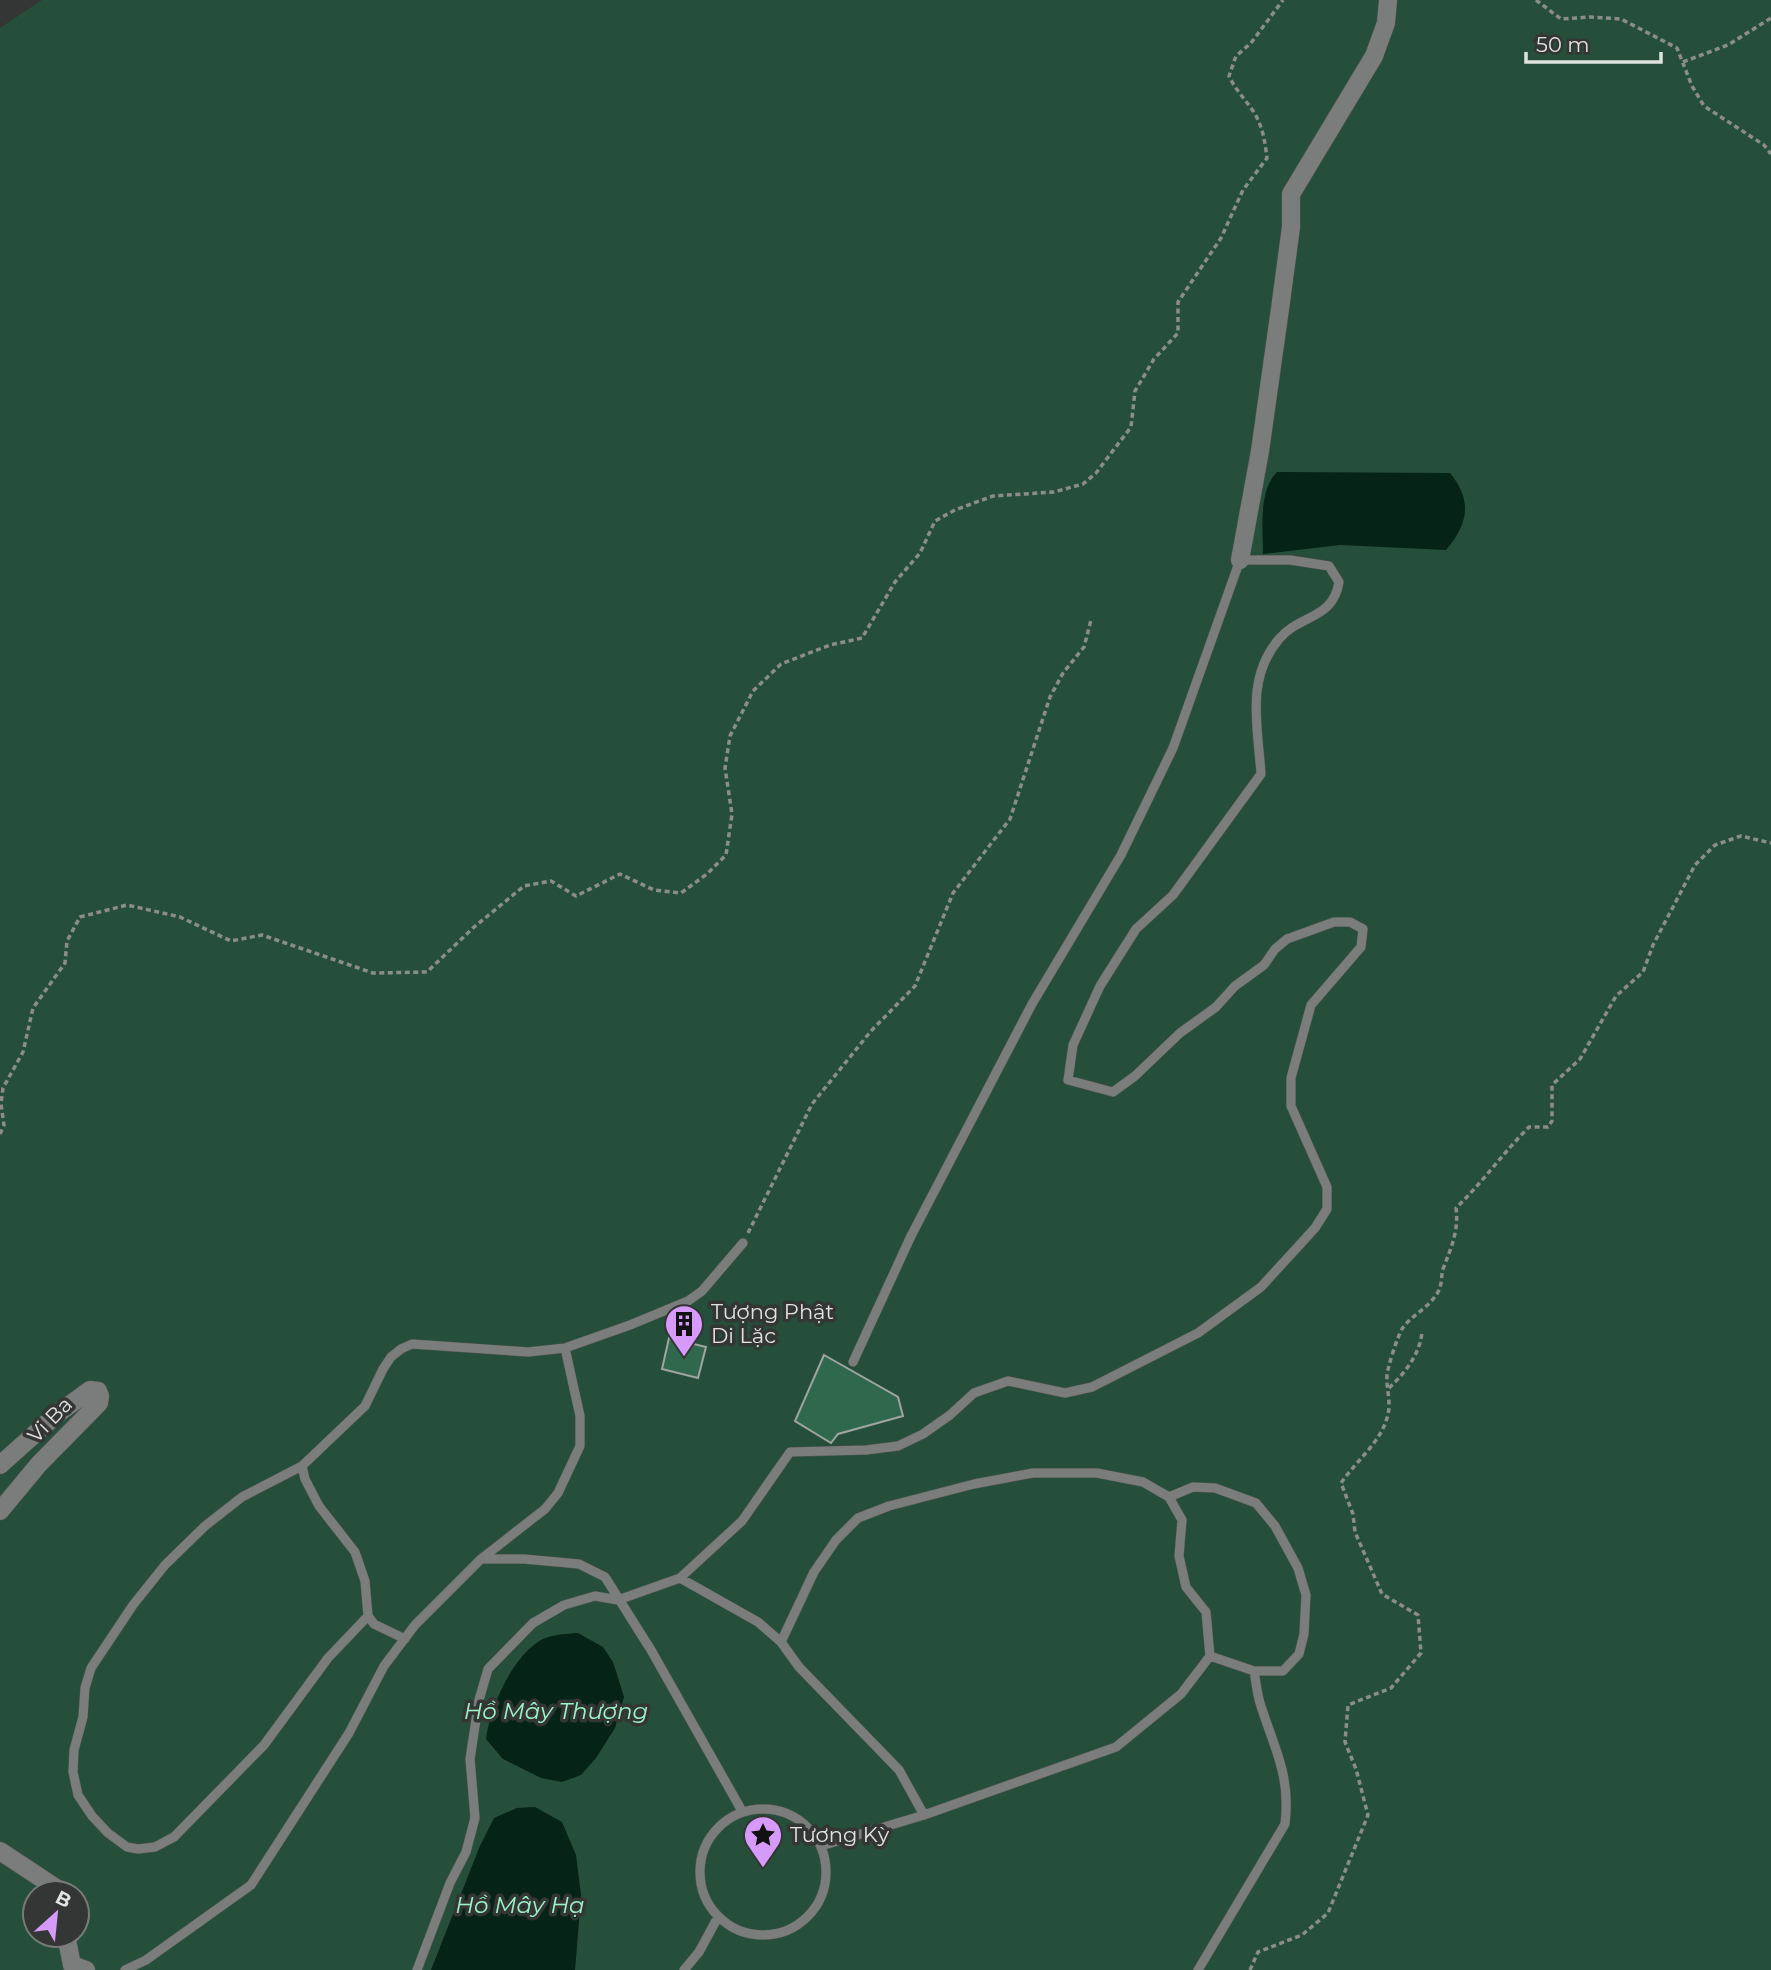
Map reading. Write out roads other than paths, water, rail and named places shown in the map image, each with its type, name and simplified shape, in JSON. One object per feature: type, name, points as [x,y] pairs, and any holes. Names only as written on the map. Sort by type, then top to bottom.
[{"type":"street","points":[[1240,560],[1277,335],[1290,227],[1291,194],[1374,56],[1386,23],[1388,0]]},
{"type":"street","name":"Vi Ba","points":[[0,1465],[67,1407],[90,1390],[98,1391],[99,1403],[39,1464],[0,1511]]},
{"type":"street","points":[[0,1851],[42,1879]]},
{"type":"street","points":[[69,1949],[72,1965],[86,1970]]},
{"type":"lane","points":[[417,1970],[450,1883],[466,1852],[475,1818],[470,1759],[479,1700],[488,1669],[533,1623],[564,1605],[594,1596],[618,1600],[680,1578],[742,1521],[790,1451],[866,1450],[898,1446],[941,1422],[974,1392],[1008,1381],[1065,1393],[1092,1387],[1198,1333],[1261,1287],[1315,1228],[1327,1209],[1327,1188],[1291,1106],[1291,1078],[1311,1005],[1361,947],[1363,929],[1350,922],[1334,922],[1287,939],[1275,949],[1264,965],[1235,986],[1216,1007],[1180,1032],[1135,1076],[1113,1092],[1068,1080],[1073,1045],[1100,986],[1136,929],[1173,895],[1261,774],[1255,698],[1262,668],[1280,638],[1326,610],[1337,594],[1339,582],[1329,566],[1290,560],[1240,560],[1173,748],[1121,855],[1026,1016],[911,1236],[853,1362]]},
{"type":"lane","points":[[368,1616],[328,1658],[264,1745],[174,1838],[155,1847],[127,1847],[108,1833],[92,1816],[78,1795],[73,1772],[74,1750],[83,1717],[85,1688],[92,1668],[133,1605],[157,1575],[205,1526],[242,1497],[302,1466],[365,1406],[391,1357],[412,1344],[528,1352],[565,1348],[688,1301],[702,1291],[743,1243]]},
{"type":"lane","points":[[125,1970],[146,1960],[251,1885],[349,1733],[384,1666],[415,1625],[481,1559],[545,1509],[558,1493],[580,1446],[579,1416],[565,1348]]},
{"type":"lane","points":[[302,1466],[305,1479],[319,1506],[355,1552],[365,1581],[368,1616],[374,1624],[405,1639]]},
{"type":"lane","points":[[781,1642],[814,1572],[836,1540],[858,1518],[889,1506],[974,1484],[1033,1473],[1097,1473],[1143,1482],[1168,1497],[1182,1520],[1179,1556],[1186,1587],[1206,1612],[1210,1656],[1181,1694],[1116,1747],[924,1815],[821,1846]]},
{"type":"lane","points":[[1168,1497],[1193,1487],[1215,1488],[1256,1503],[1275,1526],[1298,1568],[1306,1595],[1304,1634],[1298,1654],[1283,1671],[1254,1671],[1210,1656]]},
{"type":"lane","points":[[481,1559],[579,1563],[605,1577],[651,1650],[742,1811]]},
{"type":"lane","points":[[680,1578],[758,1622],[781,1642],[799,1667],[899,1770],[924,1815]]},
{"type":"lane","points":[[1198,1970],[1285,1824],[1288,1800],[1283,1769],[1260,1702],[1254,1671]]},
{"type":"lane","points":[[760,1808],[779,1810],[796,1818],[811,1830],[821,1846],[827,1867],[824,1889],[815,1909],[799,1924],[779,1934],[757,1936],[736,1930],[718,1917],[705,1899],[699,1879],[700,1857],[709,1837],[723,1821],[742,1811],[760,1808]]},
{"type":"lane","points":[[684,1970],[699,1952],[718,1917]]},
{"type":"water","points":[[1277,472],[1450,473],[1465,503],[1463,522],[1446,550],[1340,545],[1263,554],[1264,500]]},
{"type":"water","name":"Hồ Mây Thượng","points":[[578,1633],[603,1647],[613,1662],[624,1697],[615,1728],[596,1758],[581,1775],[562,1782],[541,1778],[503,1759],[486,1739],[492,1712],[504,1684],[521,1658],[541,1640]]},
{"type":"water","name":"Hồ Mây Hạ","points":[[535,1807],[562,1822],[576,1855],[581,1895],[575,1970],[431,1970],[480,1846],[494,1818],[517,1808]]},
{"type":"place","name":"Tượng Phật Di Lặc","points":[[684,1358]]},
{"type":"place","name":"Tương Kỳ","points":[[763,1869]]}]
